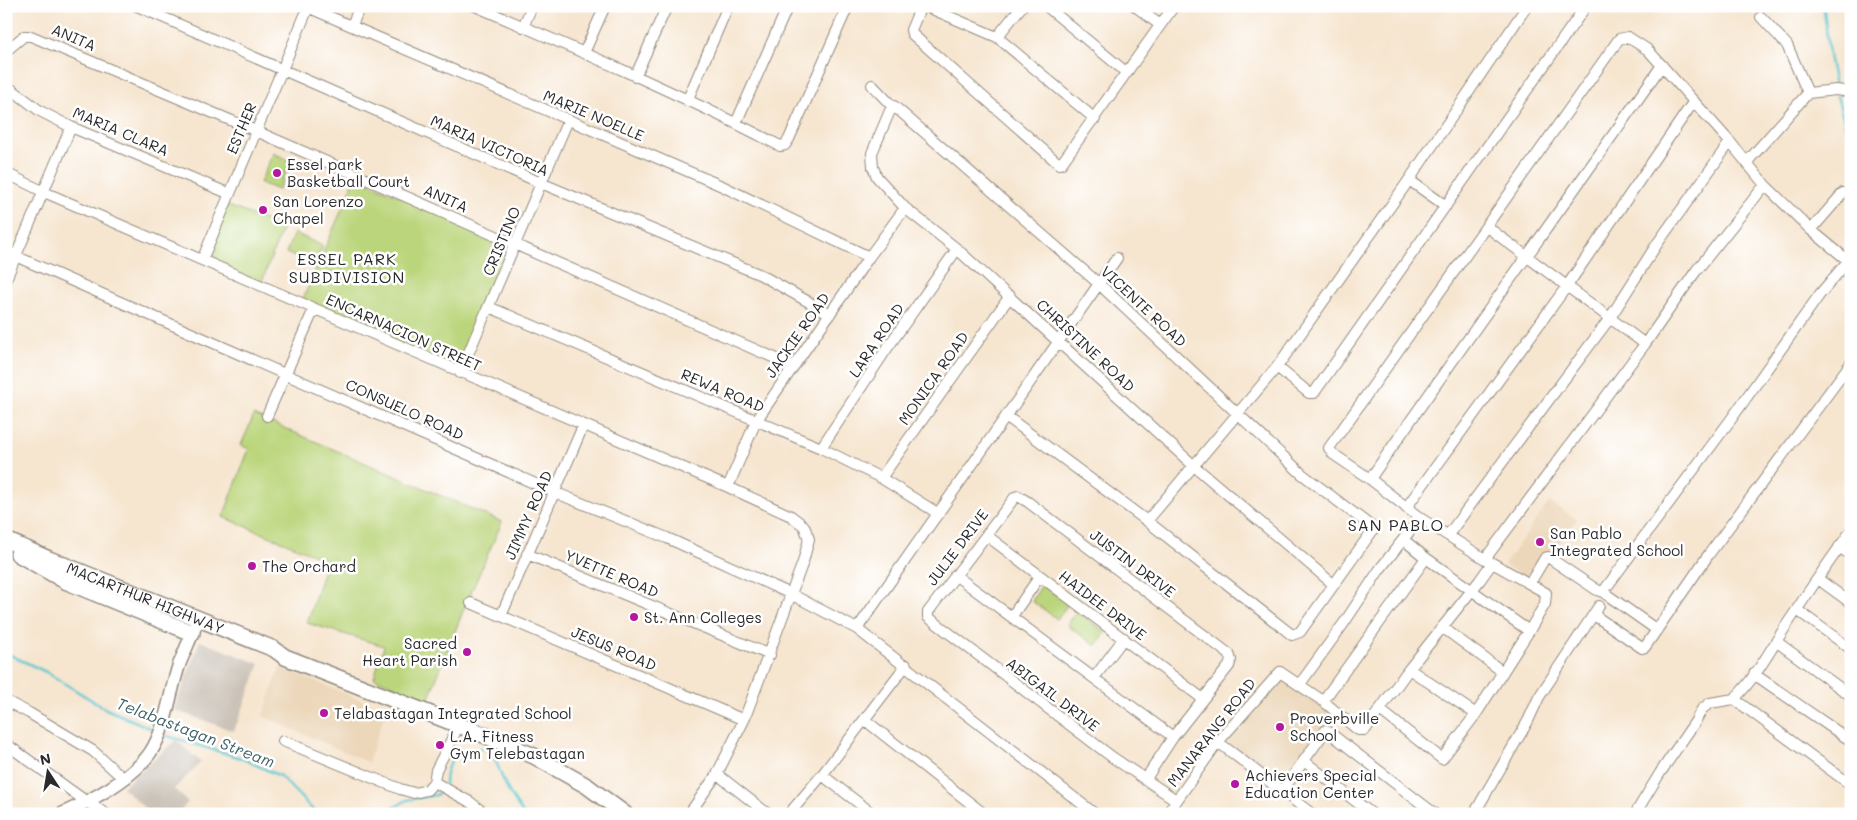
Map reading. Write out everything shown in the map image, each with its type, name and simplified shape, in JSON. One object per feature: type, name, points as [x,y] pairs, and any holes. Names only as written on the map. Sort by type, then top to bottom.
[{"type":"highway","name":"MACARTHUR HIGHWAY","points":[[8,546],[49,559],[195,626],[274,649],[285,657],[508,745],[553,766],[595,791],[626,814]]},
{"type":"main road","points":[[62,814],[87,802],[124,778],[144,760],[157,739],[179,666],[195,626]]},
{"type":"street","name":"MARIA VICTORIA","points":[[136,6],[540,183],[760,275],[830,314]]},
{"type":"street","points":[[475,6],[584,53],[736,123],[780,146],[785,145],[848,6]]},
{"type":"street","points":[[523,27],[532,6]]},
{"type":"street","points":[[584,53],[605,6]]},
{"type":"street","points":[[636,77],[668,6]]},
{"type":"street","points":[[687,101],[728,6]]},
{"type":"street","points":[[736,123],[788,6]]},
{"type":"street","points":[[921,6],[911,30],[912,34],[1059,164],[1063,164],[1174,6]]},
{"type":"street","points":[[925,6],[997,37],[1095,119]]},
{"type":"street","points":[[997,37],[1022,6]]},
{"type":"street","points":[[1046,6],[1127,73]]},
{"type":"street","points":[[1136,6],[1160,26]]},
{"type":"street","points":[[1147,521],[1277,367],[1409,180],[1527,6]]},
{"type":"street","points":[[1277,367],[1309,393],[1314,393],[1586,6]]},
{"type":"street","name":"ESTHER","points":[[202,260],[283,69],[306,7]]},
{"type":"street","name":"MARIE NOELLE","points":[[306,7],[352,25],[722,186],[869,257]]},
{"type":"street","points":[[352,25],[357,7]]},
{"type":"street","points":[[1762,17],[1787,45],[1808,93]]},
{"type":"street","name":"ANITA","points":[[6,51],[24,36],[31,36],[256,131],[793,366]]},
{"type":"street","points":[[1380,710],[1442,759],[1476,714],[1529,631],[1547,599],[1546,593],[1488,561],[1420,518],[1370,479],[1332,454],[1329,448],[1619,39],[1628,38],[1648,50],[1730,142],[1765,185],[1811,230],[1849,262],[1820,294],[1732,418],[1603,592]]},
{"type":"street","points":[[1370,479],[1443,372],[1527,257],[1662,65]]},
{"type":"street","name":"MARIA CLARA","points":[[6,85],[40,111],[71,127],[230,194]]},
{"type":"street","name":"VICENTE ROAD","points":[[872,85],[892,106],[1098,283],[1302,474],[1372,527],[1373,530],[1333,584]]},
{"type":"street","points":[[1747,162],[1808,93],[1836,90],[1851,92]]},
{"type":"street","points":[[1406,508],[1567,286],[1694,101]]},
{"type":"street","name":"CHRISTINE ROAD","points":[[892,106],[872,153],[871,161],[878,177],[905,208],[958,249],[1193,465],[1333,584]]},
{"type":"street","name":"CRISTINO","points":[[460,373],[568,120]]},
{"type":"street","points":[[6,278],[11,254],[44,192],[71,127]]},
{"type":"street","points":[[1448,535],[1610,318],[1657,244],[1730,142]]},
{"type":"street","name":"ENCARNACION STREET","points":[[6,173],[44,192],[582,426],[728,487],[791,516],[804,526],[809,539],[804,562],[791,594]]},
{"type":"street","points":[[1409,180],[1446,206]]},
{"type":"street","points":[[1420,518],[1380,569],[1300,684],[1361,731],[1364,730],[1380,710],[1408,669],[1480,580],[1488,561],[1696,271],[1765,185]]},
{"type":"street","points":[[1811,230],[1843,193]]},
{"type":"street","name":"JACKIE ROAD","points":[[728,487],[756,421],[905,208]]},
{"type":"street","points":[[1487,227],[1645,344]]},
{"type":"street","name":"LARA ROAD","points":[[821,448],[888,347],[958,249]]},
{"type":"street","name":"CONSUELO ROAD","points":[[11,254],[554,492],[667,538],[791,594],[858,629],[1095,814]]},
{"type":"street","points":[[858,629],[1117,258]]},
{"type":"street","name":"MONICA ROAD","points":[[881,478],[1010,296]]},
{"type":"street","name":"REWA ROAD","points":[[489,307],[821,448],[881,478],[939,514]]},
{"type":"street","points":[[267,416],[314,309]]},
{"type":"street","points":[[1474,814],[1528,722],[1539,697],[1597,611],[1642,648],[1645,647],[1714,547],[1851,363]]},
{"type":"street","points":[[1006,416],[1147,521],[1292,635],[1300,632],[1333,584]]},
{"type":"street","name":"JIMMY ROAD","points":[[501,616],[582,426]]},
{"type":"street","name":"JUSTIN DRIVE","points":[[1012,498],[1018,496],[1028,502],[1229,654],[1231,660],[1229,666],[1203,699]]},
{"type":"street","name":"JULIE DRIVE","points":[[927,614],[1012,498]]},
{"type":"street","points":[[1635,814],[1702,709],[1710,703],[1734,699],[1777,642],[1851,531]]},
{"type":"street","name":"HAIDEE DRIVE","points":[[986,535],[1203,699]]},
{"type":"street","points":[[1404,540],[1426,558],[1529,631]]},
{"type":"street","points":[[1840,547],[1851,555]]},
{"type":"street","name":"YVETTE ROAD","points":[[527,554],[770,655]]},
{"type":"street","points":[[1530,583],[1544,558],[1548,557],[1597,590],[1603,592],[1657,630]]},
{"type":"street","points":[[1323,701],[1426,558]]},
{"type":"street","points":[[955,575],[1173,737]]},
{"type":"street","points":[[1012,616],[1040,576]]},
{"type":"street","points":[[1818,579],[1851,603]]},
{"type":"street","points":[[689,814],[717,774],[744,720],[770,655],[791,594]]},
{"type":"street","name":"JESUS ROAD","points":[[471,603],[744,720]]},
{"type":"street","points":[[1797,610],[1851,649]]},
{"type":"street","name":"ABIGAIL DRIVE","points":[[927,614],[928,617],[942,628],[1112,758],[1176,800]]},
{"type":"street","points":[[1442,627],[1503,672]]},
{"type":"street","points":[[1094,678],[1124,638]]},
{"type":"street","points":[[1777,642],[1851,696]]},
{"type":"street","points":[[789,814],[822,775],[906,665]]},
{"type":"street","points":[[1408,669],[1476,714]]},
{"type":"street","name":"MANARANG ROAD","points":[[1167,814],[1218,742],[1276,675],[1280,672],[1300,684]]},
{"type":"street","points":[[1754,674],[1851,741]]},
{"type":"street","points":[[1144,780],[1173,737],[1203,699]]},
{"type":"street","points":[[1734,699],[1851,785]]},
{"type":"street","points":[[6,701],[93,751],[124,778]]},
{"type":"street","points":[[865,720],[984,814]]},
{"type":"street","points":[[440,786],[436,770],[458,725]]},
{"type":"street","points":[[1282,791],[1326,730],[1435,814]]},
{"type":"street","points":[[283,741],[400,789],[414,793],[440,786],[470,802],[485,814]]},
{"type":"street","points":[[1218,742],[1312,814]]},
{"type":"street","points":[[6,744],[106,814]]},
{"type":"street","points":[[1304,760],[1372,814]]},
{"type":"street","points":[[717,774],[768,814]]},
{"type":"street","points":[[822,775],[873,814]]},
{"type":"shaded area","name":"San Pablo Integrated School","points":[[1549,502],[1577,519],[1532,582],[1504,565]]},
{"type":"shaded area","points":[[200,641],[260,664],[234,731],[174,710]]},
{"type":"shaded area","name":"Telabastagan Integrated School","points":[[280,667],[386,710],[368,762],[263,716]]},
{"type":"shaded area","name":"Proverbville School","points":[[1282,674],[1334,713],[1280,782],[1226,741]]},
{"type":"shaded area","points":[[176,740],[201,762],[174,789],[188,802],[177,814],[151,814],[122,787]]},
{"type":"green space","points":[[273,153],[291,161],[278,190],[260,183]]},
{"type":"green space","points":[[356,177],[513,246],[458,369],[302,301]]},
{"type":"green space","points":[[226,205],[283,227],[261,284],[204,260]]},
{"type":"green space","points":[[294,233],[323,246],[314,265],[286,253]]},
{"type":"green space","points":[[254,415],[502,522],[465,606],[428,700],[374,678],[384,646],[307,623],[327,560],[223,517],[249,449],[241,445]]},
{"type":"green space","points":[[1042,585],[1068,604],[1057,619],[1032,601]]},
{"type":"green space","points":[[1077,611],[1106,633],[1096,646],[1067,625]]},
{"type":"waterway","points":[[1819,6],[1824,10],[1835,86]]},
{"type":"waterway","points":[[1837,96],[1851,146]]},
{"type":"waterway","name":"Telabastagan Stream","points":[[6,653],[46,672],[106,709],[157,731]]},
{"type":"waterway","name":"Telabastagan Stream","points":[[164,735],[241,758],[280,776],[317,814]]},
{"type":"waterway","name":"Telabastagan Stream","points":[[445,785],[447,770],[454,758],[473,749],[487,750],[492,754],[507,788],[523,814]]},
{"type":"waterway","name":"Telabastagan Stream","points":[[383,814],[407,800],[436,795],[443,790]]},
{"type":"place","name":"Essel park Basketball Court","points":[[277,173]]},
{"type":"place","name":"San Lorenzo Chapel","points":[[263,210]]},
{"type":"place","name":"San Pablo Integrated School","points":[[1540,542]]},
{"type":"place","name":"The Orchard","points":[[252,566]]},
{"type":"place","name":"St. Ann Colleges","points":[[634,617]]},
{"type":"place","name":"Sacred Heart Parish","points":[[467,652]]},
{"type":"place","name":"Telabastagan Integrated School","points":[[324,713]]},
{"type":"place","name":"Proverbville School","points":[[1280,727]]},
{"type":"place","name":"L.A. Fitness Gym Telebastagan","points":[[440,745]]},
{"type":"place","name":"Achievers Special Education Center","points":[[1235,784]]},
{"type":"district","name":"ESSEL PARK SUBDIVISION","points":[[347,267]]},
{"type":"district","name":"SAN PABLO","points":[[1396,524]]}]
